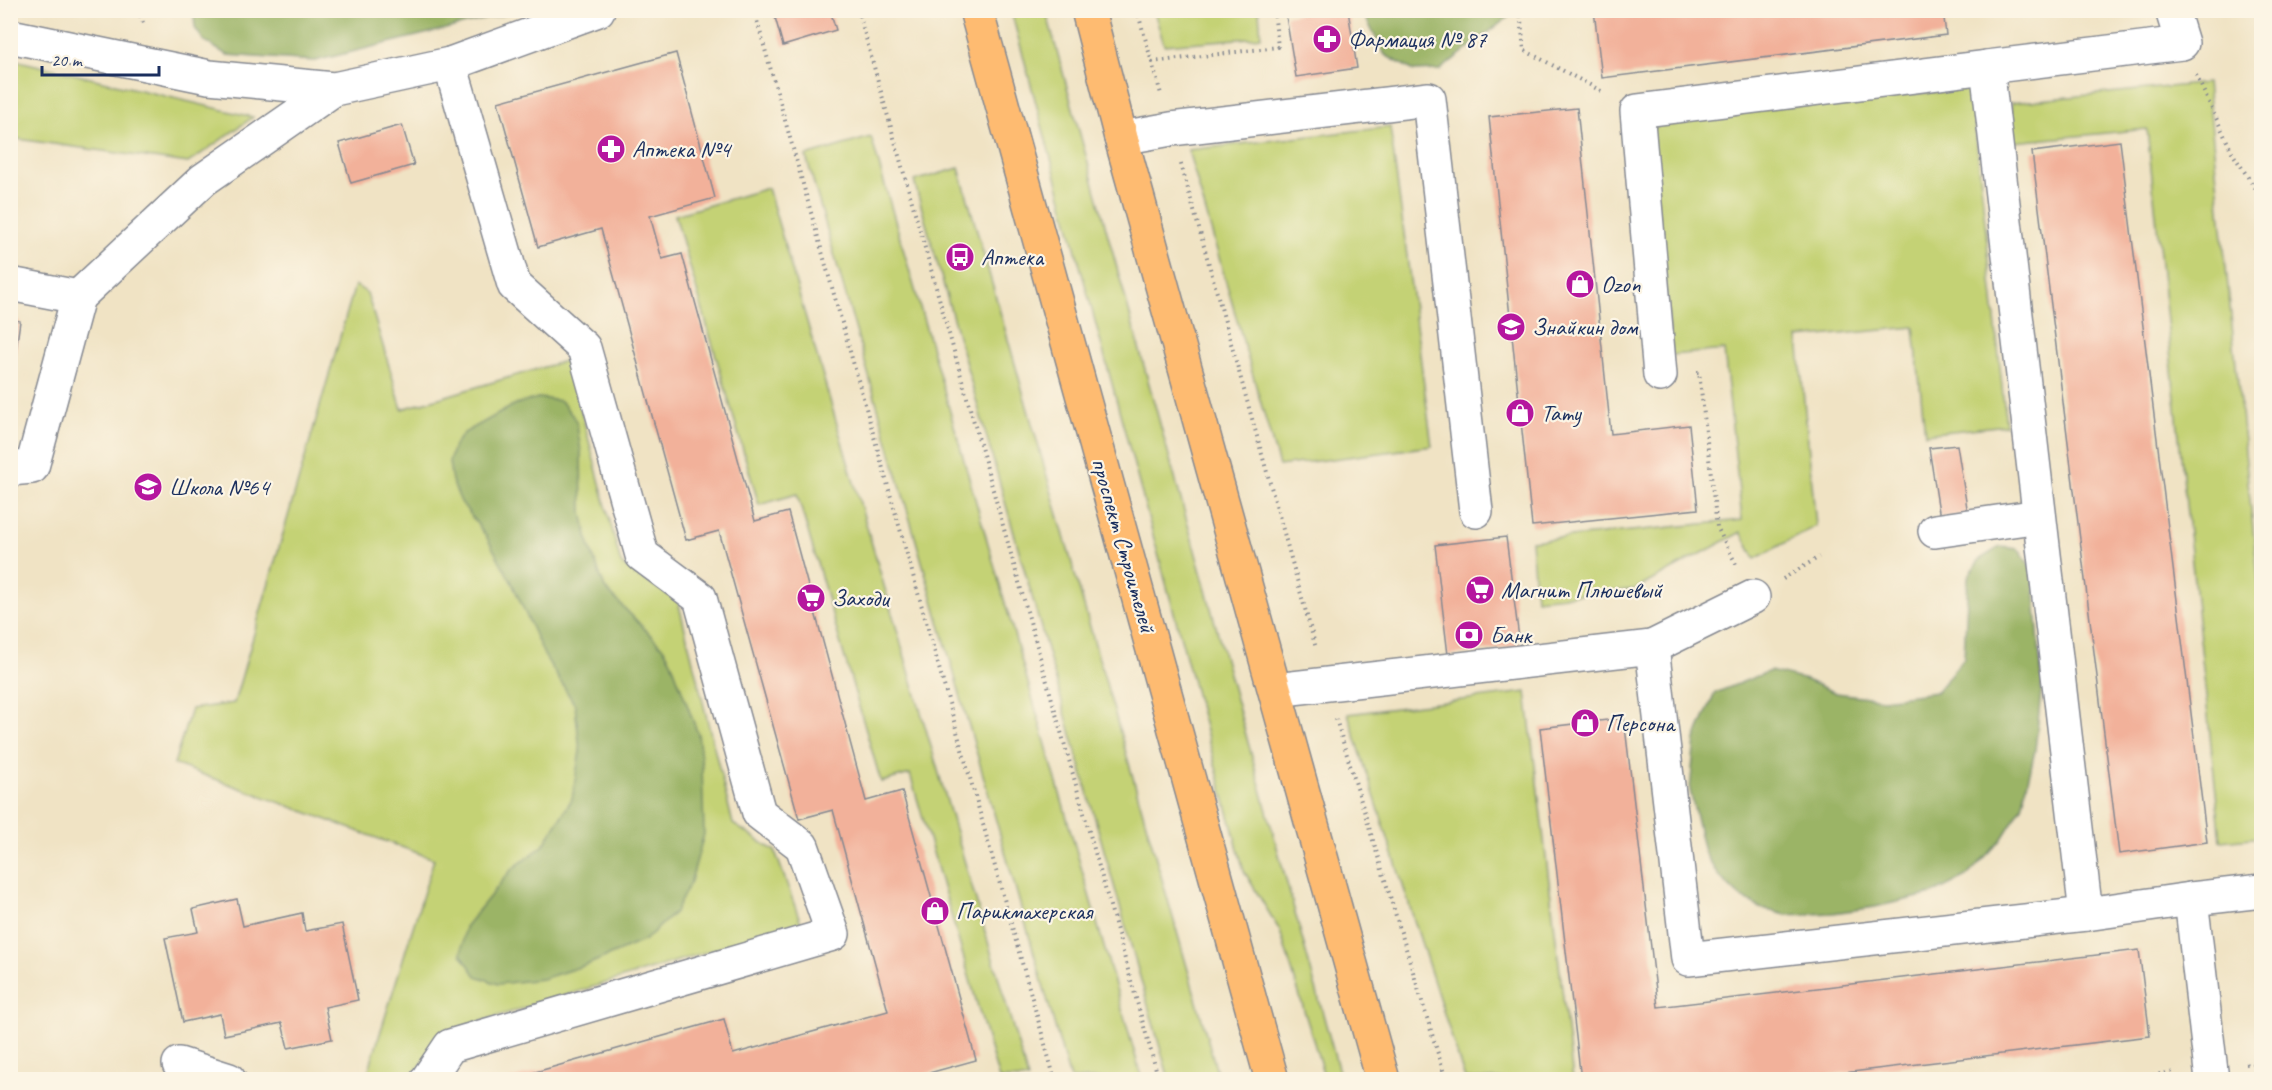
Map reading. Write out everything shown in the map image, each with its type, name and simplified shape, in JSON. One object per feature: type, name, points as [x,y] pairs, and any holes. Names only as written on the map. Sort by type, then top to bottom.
[{"type":"main road","name":"проспект Строителей","points":[[976,10],[1272,1080]]},
{"type":"main road","points":[[1088,10],[1120,138],[1383,1080]]},
{"type":"street","points":[[10,36],[209,77],[334,89],[450,64],[598,10]]},
{"type":"street","points":[[1660,375],[1637,111],[2182,43],[2172,10]]},
{"type":"street","points":[[427,1080],[450,1046],[833,934],[802,846],[759,813],[700,598],[642,555],[584,348],[514,285],[450,64]]},
{"type":"street","points":[[1987,68],[2086,914]]},
{"type":"street","points":[[10,469],[32,468],[78,297],[203,180],[334,89]]},
{"type":"street","points":[[1120,138],[1171,129],[1429,99],[1476,510]]},
{"type":"street","points":[[10,284],[78,297]]},
{"type":"street","points":[[1935,531],[2039,516]]},
{"type":"street","points":[[1275,690],[1326,686],[1652,647],[1753,597]]},
{"type":"street","points":[[1652,647],[1688,959],[2086,914],[2262,891]]},
{"type":"street","points":[[2191,899],[2212,1080]]},
{"type":"street","points":[[179,1064],[229,1080]]},
{"type":"path","points":[[754,10],[1055,1080]]},
{"type":"path","points":[[858,10],[1159,1080]]},
{"type":"path","points":[[1137,10],[1326,686],[1446,1080]]},
{"type":"path","points":[[1152,62],[1278,46],[1274,10]]},
{"type":"path","points":[[1520,10],[1524,50],[1637,111]]},
{"type":"path","points":[[2182,43],[2232,154],[2262,199]]},
{"type":"path","points":[[1660,375],[1700,372],[1717,527],[1753,597]]},
{"type":"path","points":[[10,1071],[13,1080]]},
{"type":"green space","points":[[201,10],[519,11],[315,61],[227,55],[204,41],[195,28],[194,16]]},
{"type":"green space","points":[[1011,11],[1046,11],[1341,1079],[1325,1079],[1280,931],[1244,871]]},
{"type":"green space","points":[[1154,11],[1259,11],[1261,37],[1164,45]]},
{"type":"green space","points":[[1362,11],[1516,11],[1440,70],[1414,71],[1385,55]]},
{"type":"green space","points":[[11,56],[19,61],[253,117],[188,163],[11,138]]},
{"type":"green space","points":[[2207,83],[2261,607],[2261,837],[2221,841],[2147,129],[2014,142],[2011,103]]},
{"type":"green space","points":[[1971,88],[2006,425],[1925,434],[1914,327],[1798,338],[1816,526],[1755,559],[1741,532],[1636,589],[1536,599],[1531,541],[1742,520],[1724,350],[1672,355],[1649,121]]},
{"type":"green space","points":[[1390,127],[1432,446],[1279,466],[1188,150]]},
{"type":"green space","points":[[871,137],[1142,1079],[1070,1079],[806,156]]},
{"type":"green space","points":[[959,168],[1219,1079],[1169,1079],[914,181]]},
{"type":"green space","points":[[768,188],[1028,1079],[999,1079],[910,774],[881,782],[797,494],[759,505],[675,215]]},
{"type":"green space","points":[[355,285],[367,293],[402,409],[568,360],[621,564],[678,601],[733,824],[775,851],[801,923],[443,1033],[412,1079],[366,1079],[434,859],[174,764],[191,709],[234,703]]},
{"type":"green space","points":[[539,398],[561,401],[576,420],[581,451],[582,512],[589,545],[605,588],[664,649],[671,661],[698,734],[702,766],[704,834],[691,881],[675,912],[645,940],[589,964],[542,979],[498,984],[476,976],[461,954],[465,927],[512,869],[543,846],[572,799],[580,751],[575,705],[544,655],[512,583],[486,536],[461,502],[452,481],[449,462],[454,445],[464,433],[516,404]]},
{"type":"green space","points":[[2000,547],[2018,549],[2033,570],[2042,683],[2035,750],[2022,807],[2001,840],[1967,876],[1932,894],[1875,907],[1833,913],[1786,915],[1760,908],[1737,894],[1718,875],[1704,852],[1690,790],[1695,739],[1715,693],[1770,671],[1806,680],[1836,693],[1883,699],[1936,692],[1964,658],[1968,577],[1980,559]]},
{"type":"green space","points":[[1526,692],[1573,1079],[1465,1079],[1348,714]]},
{"type":"building","points":[[773,10],[830,10],[836,30],[783,46]]},
{"type":"building","points":[[1321,10],[1348,10],[1357,68],[1296,77],[1286,16]]},
{"type":"building","points":[[1594,10],[1943,10],[1946,35],[1602,78]]},
{"type":"building","points":[[676,53],[715,198],[650,216],[662,259],[682,254],[755,521],[788,512],[866,801],[902,791],[976,1060],[904,1080],[507,1080],[724,1019],[733,1054],[888,1011],[833,810],[799,819],[719,531],[686,540],[601,229],[538,247],[498,102]]},
{"type":"building","points":[[1577,108],[1611,434],[1689,425],[1698,509],[1532,526],[1489,117]]},
{"type":"building","points":[[402,125],[414,165],[351,183],[339,143]]},
{"type":"building","points":[[2120,141],[2207,842],[2119,854],[2032,152]]},
{"type":"building","points":[[10,319],[20,321],[12,379],[10,379]]},
{"type":"building","points":[[1957,445],[1968,514],[1940,518],[1929,448]]},
{"type":"building","points":[[1506,537],[1520,646],[1448,655],[1435,545]]},
{"type":"building","points":[[1624,718],[1658,1007],[2139,950],[2150,1036],[1785,1080],[1581,1080],[1540,728]]},
{"type":"building","points":[[237,899],[243,926],[302,913],[305,931],[342,924],[358,1000],[325,1007],[332,1039],[288,1048],[282,1023],[224,1035],[220,1014],[183,1022],[165,938],[198,932],[193,909]]},
{"type":"place","name":"Фармация № 87","points":[[1327,39]]},
{"type":"place","name":"Аптека №4","points":[[611,149]]},
{"type":"place","name":"Аптека","points":[[960,257]]},
{"type":"place","name":"Ozon","points":[[1580,284]]},
{"type":"place","name":"Знайкин дом","points":[[1511,327]]},
{"type":"place","name":"Тату","points":[[1520,413]]},
{"type":"place","name":"Школа №64","points":[[148,487]]},
{"type":"place","name":"Магнит Плюшевый","points":[[1480,590]]},
{"type":"place","name":"Заходи","points":[[811,598]]},
{"type":"place","name":"Банк","points":[[1469,635]]},
{"type":"place","name":"Персона","points":[[1585,723]]},
{"type":"place","name":"Парикмахерская","points":[[935,911]]}]
